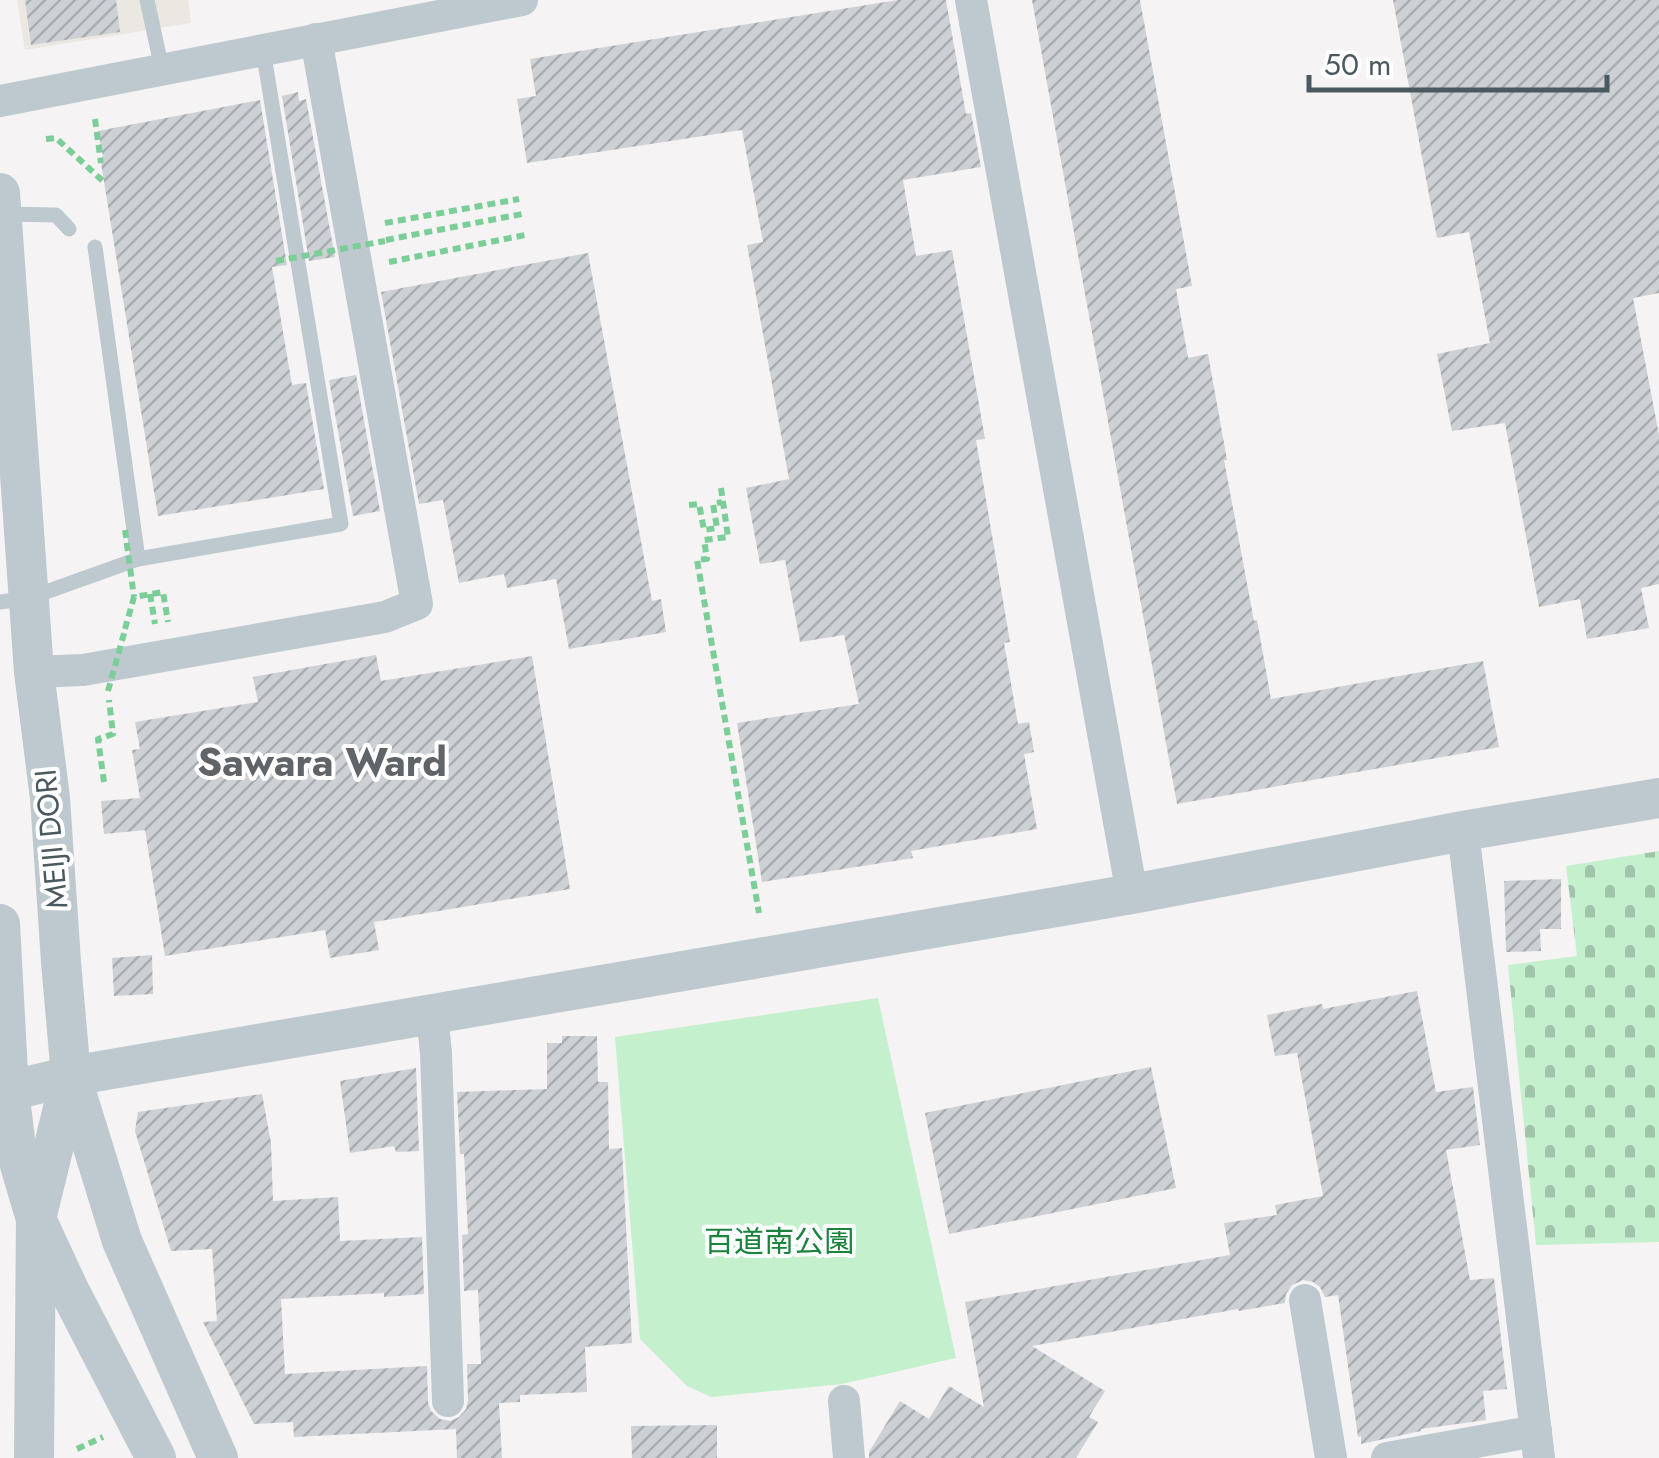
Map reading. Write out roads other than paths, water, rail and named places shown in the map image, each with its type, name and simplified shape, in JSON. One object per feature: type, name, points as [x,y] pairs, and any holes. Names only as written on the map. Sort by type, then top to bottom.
[{"type":"street","points":[[0,101],[522,0]]},
{"type":"street","points":[[971,0],[1132,894]]},
{"type":"street","points":[[34,672],[83,670],[366,620],[417,604],[316,39]]},
{"type":"street","name":"MEIJI DORI","points":[[1,207],[14,414],[14,600],[34,672],[50,798],[71,1076],[122,1241],[218,1458]]},
{"type":"street","points":[[7,1110],[71,1076],[1132,894],[1463,830],[1659,798]]},
{"type":"street","points":[[1387,1458],[1538,1445],[1463,830]]},
{"type":"street","name":"MEIJI DORI","points":[[0,924],[7,1110],[16,1156],[36,1219],[156,1458]]},
{"type":"street","points":[[432,1014],[448,1402]]},
{"type":"street","points":[[34,1458],[36,1219],[71,1076]]},
{"type":"street","points":[[1305,1300],[1331,1458]]},
{"type":"street","points":[[844,1401],[849,1458]]},
{"type":"lane","points":[[146,0],[162,69]]},
{"type":"lane","points":[[14,600],[138,559],[341,524],[263,50]]},
{"type":"lane","points":[[1,207],[56,215],[69,228]]},
{"type":"lane","points":[[95,247],[138,559]]},
{"type":"district","name":"Sawara Ward","points":[[322,762]]},
{"type":"park label","name":"百道南公園","points":[[779,1241]]}]
